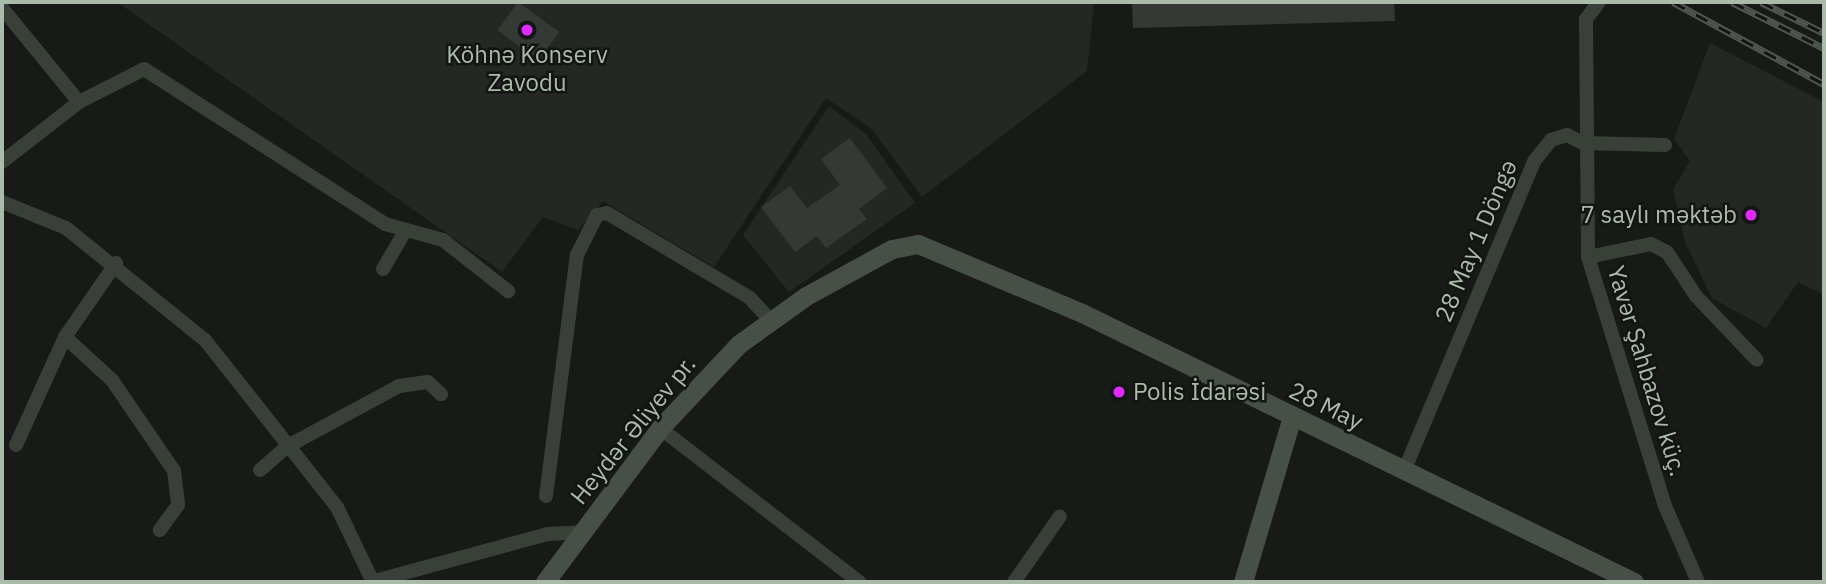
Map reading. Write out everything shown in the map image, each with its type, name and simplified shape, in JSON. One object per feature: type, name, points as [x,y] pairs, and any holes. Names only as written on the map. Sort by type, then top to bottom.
[{"type":"main road","name":"28 May","points":[[918,244],[1082,313],[1634,582]]},
{"type":"main road","name":"Heydər Əliyev pr.","points":[[545,582],[660,428],[714,367],[770,320],[892,249],[918,244]]},
{"type":"main road","points":[[1243,582],[1292,417]]},
{"type":"street","name":"Yavər Şahbazov küç.","points":[[1599,2],[1586,19],[1583,143],[1588,257],[1665,506],[1698,582]]},
{"type":"street","points":[[2,8],[79,102]]},
{"type":"street","points":[[2,162],[79,102],[134,72],[156,73],[404,233],[443,240],[508,291]]},
{"type":"street","name":"28 May 1 Döngə","points":[[1404,471],[1535,160],[1551,140],[1567,135],[1583,143],[1665,145]]},
{"type":"street","points":[[4,207],[66,228],[116,263],[205,340],[337,507],[372,582],[548,534],[583,532]]},
{"type":"street","points":[[546,496],[577,255],[597,215],[607,212],[750,298],[770,320]]},
{"type":"street","points":[[383,269],[404,233]]},
{"type":"street","points":[[1588,257],[1651,244],[1667,252],[1696,296],[1757,359]]},
{"type":"street","points":[[16,445],[65,337],[116,263]]},
{"type":"street","points":[[65,337],[112,380],[174,471],[178,505],[160,530]]},
{"type":"street","points":[[260,470],[288,446],[399,386],[428,383],[441,394]]},
{"type":"street","points":[[660,428],[859,582]]},
{"type":"street","points":[[1014,582],[1060,516]]},
{"type":"shaded area","points":[[117,2],[1094,2],[1087,71],[922,197],[872,129],[826,98],[714,267],[603,201],[578,230],[543,217],[502,272]]},
{"type":"shaded area","points":[[1710,43],[1824,102],[1824,295],[1798,282],[1766,328],[1712,298],[1685,242],[1673,189],[1690,161],[1674,139]]},
{"type":"shaded area","points":[[829,106],[866,134],[915,203],[789,292],[743,235]]},
{"type":"building","points":[[518,2],[559,32],[539,60],[497,30]]},
{"type":"building","points":[[1132,2],[1394,2],[1395,21],[1133,28]]},
{"type":"building","points":[[850,138],[887,188],[859,209],[867,219],[826,248],[817,236],[795,252],[761,207],[790,186],[807,208],[840,185],[821,159]]},
{"type":"railway","points":[[1673,2],[1824,84]]},
{"type":"railway","points":[[1732,2],[1824,48]]},
{"type":"railway","points":[[1761,2],[1824,33]]},
{"type":"place","name":"Köhnə Konserv Zavodu","points":[[527,30]]},
{"type":"place","name":"7 saylı məktəb","points":[[1751,215]]},
{"type":"place","name":"Polis İdarəsi","points":[[1119,392]]}]
